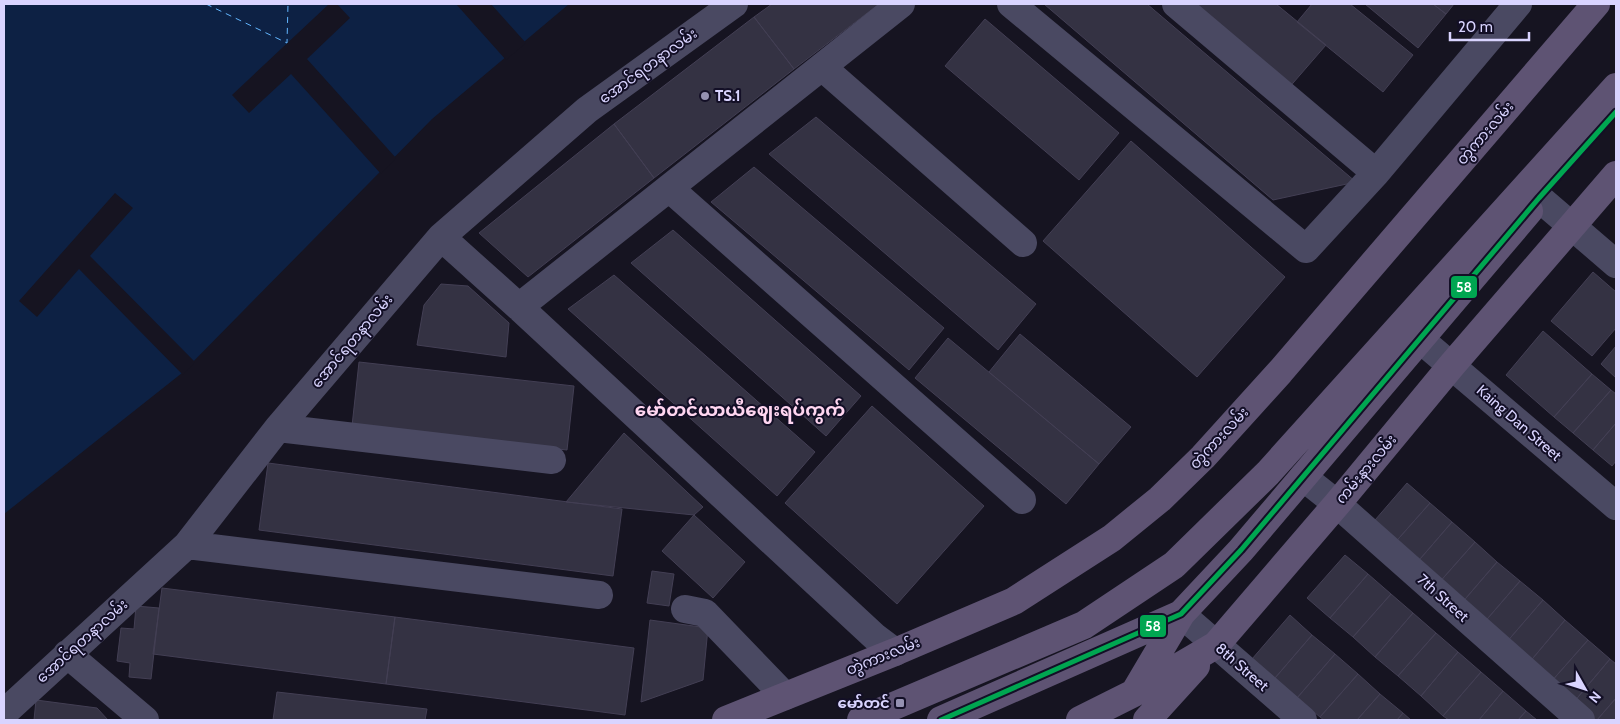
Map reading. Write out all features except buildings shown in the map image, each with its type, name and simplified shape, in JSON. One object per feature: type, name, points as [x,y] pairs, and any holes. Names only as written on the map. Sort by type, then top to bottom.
[{"type":"main road","name":"တွဲကားလမ်း","points":[[726,720],[1014,602],[1112,538],[1160,499],[1203,456],[1280,372],[1596,4]]},
{"type":"main road","points":[[860,720],[1084,625],[1174,565],[1268,473],[1616,87]]},
{"type":"main road","points":[[1111,720],[1134,693],[1181,614],[1241,550],[1539,198],[1616,112]]},
{"type":"main road","name":"ကမ်းနားလမ်း","points":[[1080,720],[1134,693],[1216,644],[1571,225],[1616,175]]},
{"type":"main road","points":[[941,720],[1181,614]]},
{"type":"main road","points":[[1147,720],[1216,644]]},
{"type":"street","name":"အောင်ရတနာလမ်း","points":[[4,713],[187,545],[278,428],[441,237],[587,110],[734,4]]},
{"type":"street","points":[[519,307],[901,4]]},
{"type":"street","points":[[1010,4],[1306,248],[1376,173],[1518,4]]},
{"type":"street","points":[[1176,4],[1376,173]]},
{"type":"street","points":[[822,67],[1023,242]]},
{"type":"street","points":[[669,188],[1022,500]]},
{"type":"street","points":[[1539,198],[1616,264]]},
{"type":"street","points":[[441,237],[875,637],[895,652]]},
{"type":"street","name":"Kaing Dan Street","points":[[1420,340],[1452,365],[1616,506]]},
{"type":"street","points":[[278,428],[552,460]]},
{"type":"street","name":"7th Street","points":[[1303,476],[1581,720]]},
{"type":"street","points":[[187,545],[599,595]]},
{"type":"street","points":[[685,609],[704,613],[785,696]]},
{"type":"street","name":"8th Street","points":[[1181,614],[1303,720]]},
{"type":"street","points":[[68,654],[145,720]]},
{"type":"water","points":[[4,4],[569,4],[432,119],[182,373],[4,514]]},
{"type":"pier","points":[[329,4],[337,4],[350,18],[307,59],[396,158],[381,174],[291,74],[249,113],[232,95]]},
{"type":"pier","points":[[456,4],[491,4],[526,43],[506,60]]},
{"type":"pier","points":[[115,193],[133,208],[90,256],[195,362],[183,375],[79,269],[37,317],[19,301]]},
{"type":"ferry route","points":[[206,4],[287,43],[288,4]]},
{"type":"transit line","name":"58","points":[[941,720],[1181,614],[1241,550],[1539,198],[1616,112]]},
{"type":"place","name":"TS.1","points":[[705,96]]},
{"type":"place","name":"မော်တင်","points":[[900,703]]},
{"type":"district","name":"မော်တင်ယာယီဈေးရပ်ကွက်","points":[[740,410]]}]
